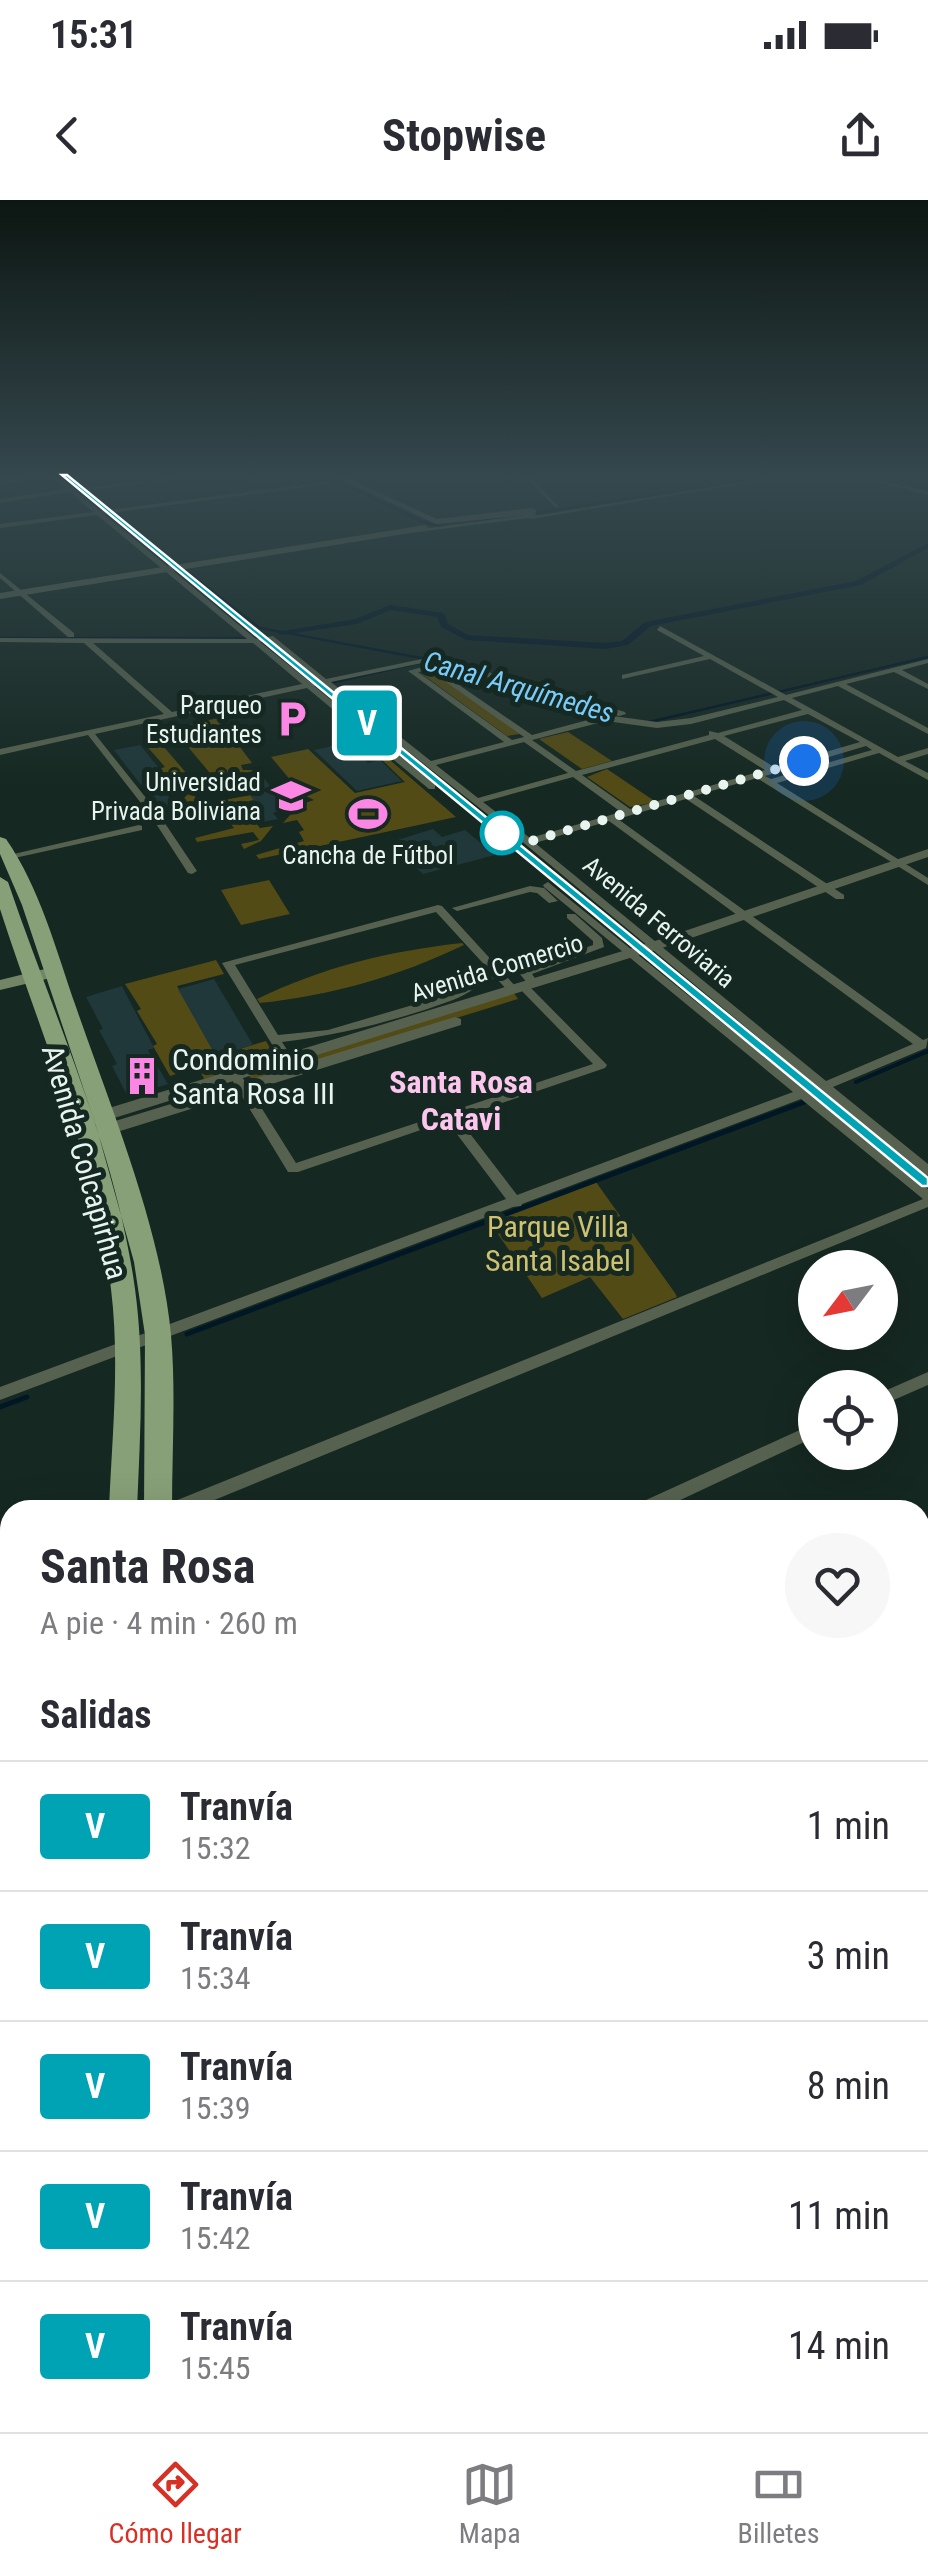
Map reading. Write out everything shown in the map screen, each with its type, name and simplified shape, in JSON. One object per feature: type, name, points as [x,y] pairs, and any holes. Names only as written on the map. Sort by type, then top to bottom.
[{"type":"main road","name":"Avenida Colcapirhua","points":[[6,856],[53,972],[94,1126],[118,1262],[126,1347],[123,1500]]},
{"type":"main road","name":"Avenida Colcapirhua","points":[[0,882],[30,977],[137,1221],[158,1335],[158,1500]]},
{"type":"main road","points":[[0,985],[53,972]]},
{"type":"street","points":[[6,581],[72,635]]},
{"type":"street","points":[[0,596],[95,581]]},
{"type":"street","points":[[182,581],[432,787]]},
{"type":"street","points":[[660,628],[928,778]]},
{"type":"street","points":[[0,638],[250,637]]},
{"type":"street","points":[[0,638],[250,637]]},
{"type":"street","name":"Avenida Ferroviaria","points":[[250,637],[270,638],[430,764],[928,1171]]},
{"type":"street","points":[[86,640],[171,716]]},
{"type":"street","points":[[626,677],[708,657]]},
{"type":"street","points":[[433,658],[636,718],[664,718],[840,684],[928,658]]},
{"type":"street","points":[[430,764],[606,718],[657,725],[690,720],[928,658]]},
{"type":"street","points":[[0,752],[419,661]]},
{"type":"street","points":[[511,743],[412,671],[430,667],[629,813]]},
{"type":"street","points":[[896,670],[928,686]]},
{"type":"street","points":[[840,684],[928,732]]},
{"type":"street","points":[[476,801],[808,711]]},
{"type":"street","points":[[690,720],[772,770]]},
{"type":"street","points":[[91,734],[192,871]]},
{"type":"street","points":[[528,842],[867,743]]},
{"type":"street","points":[[771,782],[880,750]]},
{"type":"street","points":[[897,760],[928,751]]},
{"type":"street","points":[[758,774],[928,882]]},
{"type":"street","points":[[686,796],[840,897]]},
{"type":"street","points":[[611,818],[925,1044]]},
{"type":"street","points":[[6,856],[139,828]]},
{"type":"street","name":"Avenida Comercio","points":[[239,1082],[286,1059],[840,897],[906,868],[928,853]]},
{"type":"street","name":"Avenida Comercio","points":[[752,920],[825,888],[906,868],[928,868]]},
{"type":"street","name":"Avenida Ferroviaria","points":[[548,885],[928,1199]]},
{"type":"street","points":[[457,908],[525,889],[540,890],[598,940],[597,951],[526,972],[526,990]]},
{"type":"street","points":[[239,1082],[292,1170],[601,1066],[526,990],[498,974],[438,908],[228,964],[286,1059]]},
{"type":"street","points":[[275,1039],[329,1033],[454,996],[480,979],[498,974]]},
{"type":"street","name":"Avenida Comercio","points":[[94,1126],[526,990]]},
{"type":"street","points":[[824,1086],[925,1044]]},
{"type":"street","points":[[0,1394],[804,1093]]},
{"type":"street","points":[[450,1116],[516,1203]]},
{"type":"street","points":[[195,1500],[928,1199]]},
{"type":"street","points":[[898,1392],[928,1378]]},
{"type":"street","points":[[663,1500],[798,1438]]},
{"type":"green space","points":[[433,672],[520,734],[507,736],[422,674]]},
{"type":"green space","points":[[218,718],[252,763],[241,765],[243,770],[258,770],[234,775],[240,783],[206,790],[189,789],[175,782],[161,784],[152,771],[165,767],[144,743],[158,740],[200,789],[220,785],[173,729]]},
{"type":"green space","points":[[568,732],[612,761],[582,769],[539,739]]},
{"type":"green space","points":[[308,749],[355,793],[405,782],[379,757],[384,755],[456,817],[259,859],[256,855],[304,841],[299,832],[304,830],[297,820],[283,823],[299,805],[314,800],[302,794],[271,757]]},
{"type":"green space","points":[[607,769],[656,802],[630,807],[587,777]]},
{"type":"green space","points":[[282,789],[285,793],[241,803],[260,828],[273,826],[261,841],[244,849],[241,844],[259,840],[253,832],[197,842],[195,838],[234,828],[226,818],[209,822],[196,805],[181,808],[172,796],[184,798],[190,792],[203,804]]},
{"type":"green space","points":[[269,880],[290,914],[241,925],[221,890]]},
{"type":"green space","points":[[462,943],[439,956],[339,990],[260,1003],[257,999],[357,962]]},
{"type":"green space","points":[[216,960],[224,974],[177,986],[216,1056],[266,1041],[273,1053],[271,1060],[205,1080],[197,1067],[170,1076],[137,1011],[141,1009],[125,984]]},
{"type":"green space","points":[[514,993],[518,999],[252,1081],[249,1075]]},
{"type":"green space","name":"Parque Villa Santa Isabel","points":[[596,1182],[677,1297],[623,1319],[590,1277],[542,1298],[489,1221]]},
{"type":"building","points":[[346,743],[368,763],[380,760],[402,781],[357,791],[314,750]]},
{"type":"building","points":[[140,745],[159,768],[148,770],[157,782],[141,785],[114,750]]},
{"type":"building","points":[[259,771],[286,808],[273,813],[278,819],[262,822],[245,803],[254,801],[237,776]]},
{"type":"building","points":[[142,786],[162,788],[178,809],[163,813]]},
{"type":"building","points":[[433,829],[442,837],[465,830],[495,855],[423,874],[388,843]]},
{"type":"building","points":[[214,979],[253,1045],[216,1056],[178,989]]},
{"type":"building","points":[[122,986],[154,1048],[148,1050],[168,1084],[128,1097],[112,1066],[117,1064],[99,1030],[103,1029],[86,997]]},
{"type":"waterway","name":"Canal Arquímedes","points":[[199,581],[260,628],[437,661]]},
{"type":"waterway","points":[[281,632],[357,621],[390,607],[441,615],[444,625],[466,637],[606,646],[625,643],[648,624],[861,581]]},
{"type":"waterway","points":[[0,638],[251,638]]},
{"type":"waterway","name":"Canal Arquímedes","points":[[649,722],[928,657]]},
{"type":"waterway","points":[[330,683],[419,663],[455,667]]},
{"type":"waterway","name":"Canal Arquímedes","points":[[533,691],[618,718]]},
{"type":"waterway","points":[[856,1082],[928,1051]]},
{"type":"waterway","points":[[187,1334],[807,1101]]},
{"type":"waterway","points":[[0,1407],[27,1397]]},
{"type":"tram line","name":"V","points":[[191,581],[928,1182]]},
{"type":"tram line","points":[[192,581],[928,1182]]},
{"type":"place","name":"Parqueo Estudiantes","points":[[292,719]]},
{"type":"place","name":"Universidad Privada Boliviana","points":[[291,796]]},
{"type":"place","name":"Cancha de Fútbol","points":[[368,814]]},
{"type":"place","name":"Condominio Santa Rosa III","points":[[142,1076]]},
{"type":"district","name":"Santa Rosa Catavi","points":[[461,1100]]},
{"type":"route","points":[[502,833],[512,830],[528,842],[804,761]]}]
